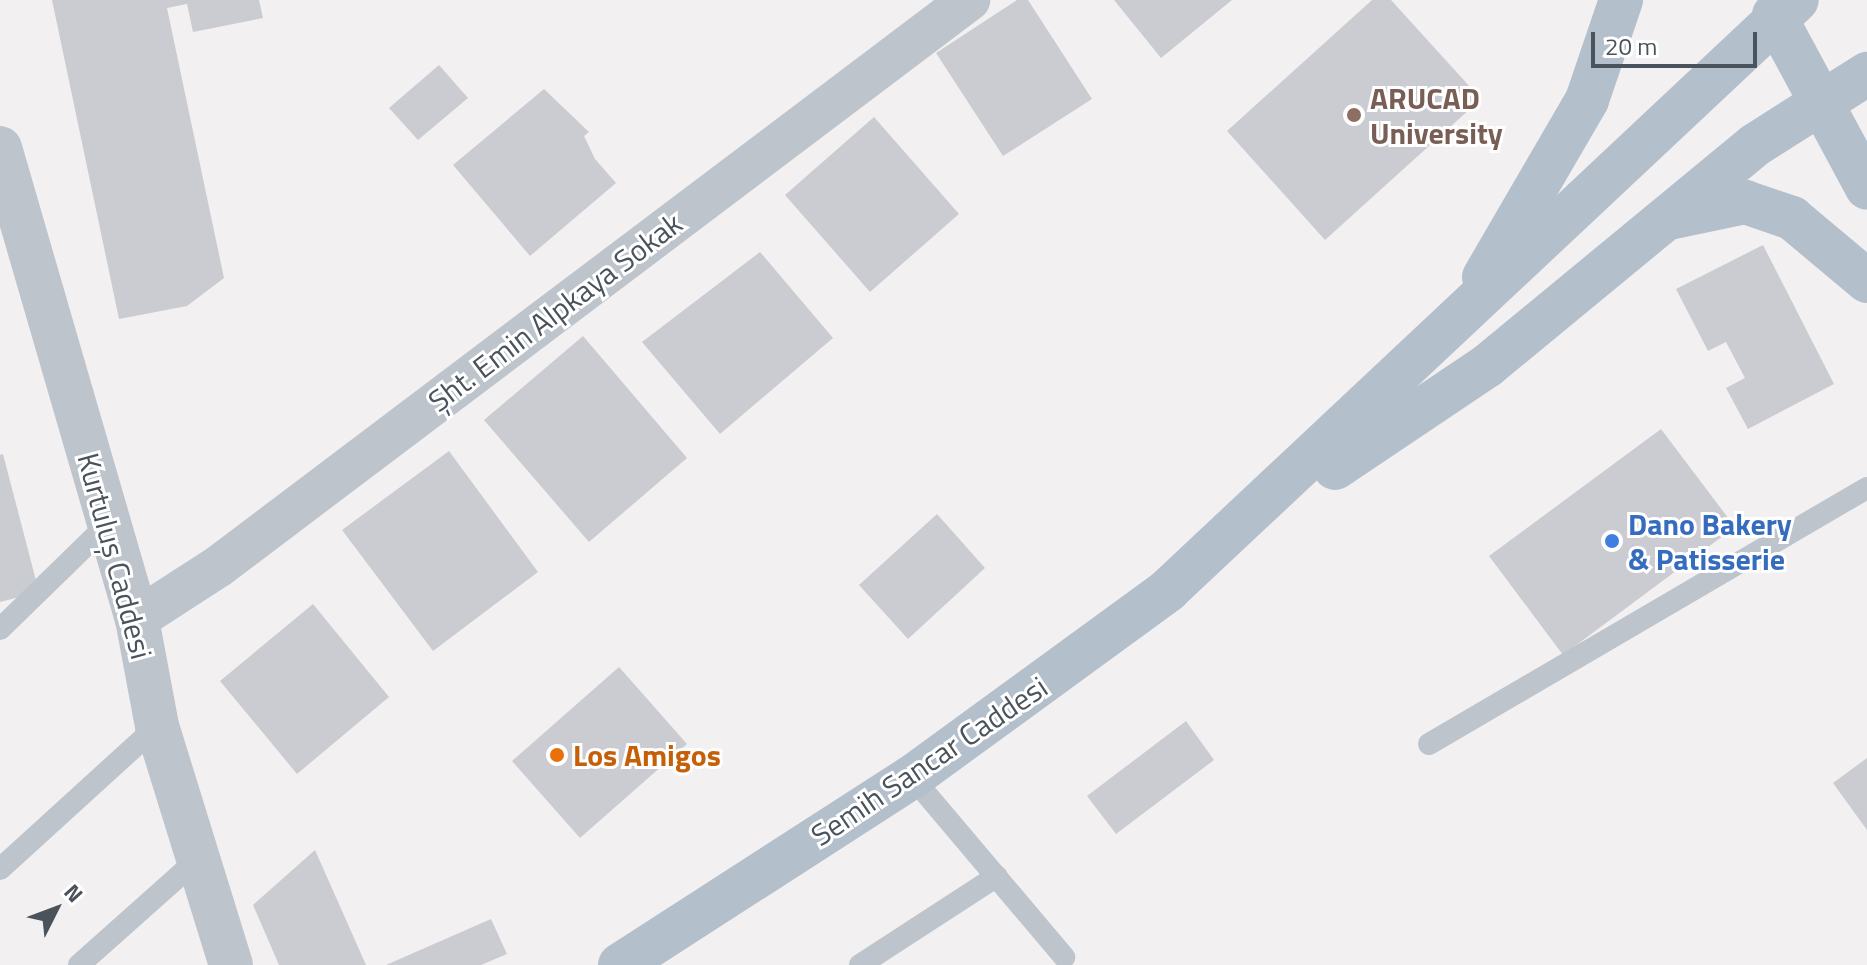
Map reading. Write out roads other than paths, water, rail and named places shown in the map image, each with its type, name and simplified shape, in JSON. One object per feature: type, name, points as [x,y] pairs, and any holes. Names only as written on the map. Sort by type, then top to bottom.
[{"type":"main road","points":[[1459,322],[1587,100],[1621,0]]},
{"type":"main road","points":[[1227,541],[1786,8],[1821,102],[1867,188]]},
{"type":"main road","points":[[1227,541],[1487,366],[1654,221],[1821,102],[1867,74]]},
{"type":"main road","points":[[1654,221],[1745,202],[1792,218],[1867,281]]},
{"type":"main road","name":"Semih Sancar Caddesi","points":[[620,965],[912,777],[1227,541]]},
{"type":"street","name":"Şht. Emin Alpkaya Sokak","points":[[137,619],[219,566],[969,0]]},
{"type":"street","name":"Kurtuluş Caddesi","points":[[2,170],[137,619],[157,726],[231,965]]},
{"type":"lane","points":[[1429,744],[1867,488]]},
{"type":"lane","points":[[0,629],[108,524]]},
{"type":"lane","points":[[0,869],[157,726]]},
{"type":"lane","points":[[912,777],[1064,957]]},
{"type":"lane","points":[[79,965],[198,859]]},
{"type":"lane","points":[[860,965],[997,876]]},
{"type":"place","name":"ARUCAD University","points":[[1354,115]]},
{"type":"place","name":"Dano Bakery & Patisserie","points":[[1612,541]]},
{"type":"place","name":"Los Amigos","points":[[557,755]]}]
